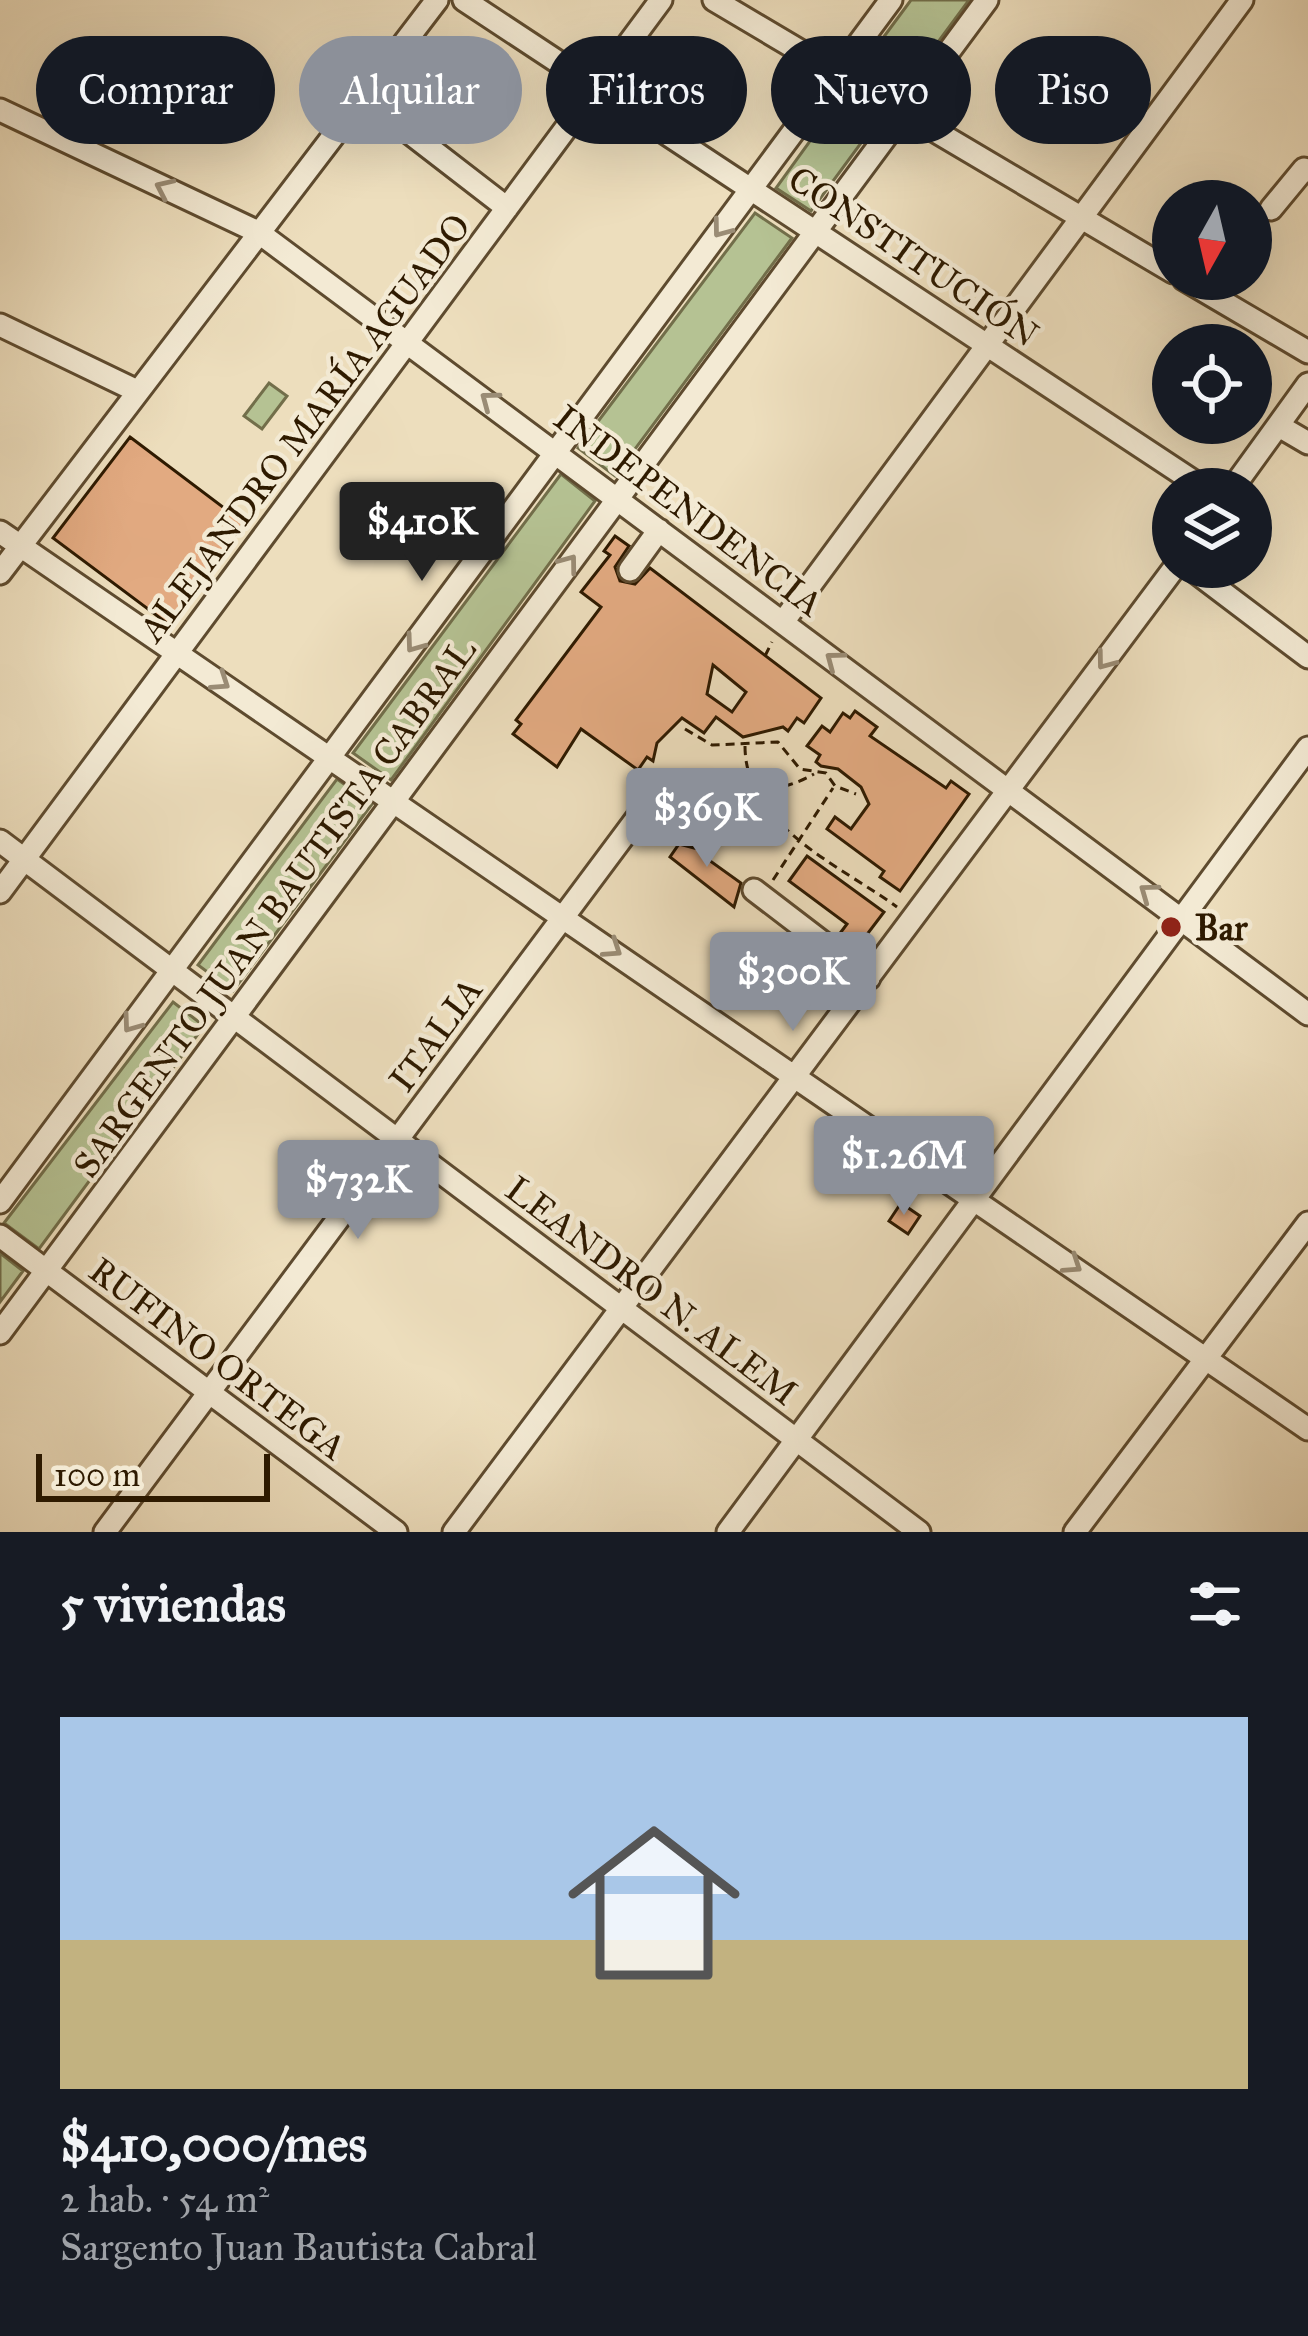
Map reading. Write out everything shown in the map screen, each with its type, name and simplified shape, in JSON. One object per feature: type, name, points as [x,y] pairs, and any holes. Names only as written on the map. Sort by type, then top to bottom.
[{"type":"street","points":[[409,36],[437,0]]},
{"type":"street","name":"CONSTITUCIÓN","points":[[464,0],[546,53]]},
{"type":"street","name":"ALEJANDRO MARÍA AGUADO","points":[[634,36],[661,0]]},
{"type":"street","points":[[715,0],[776,36]]},
{"type":"street","name":"SARGENTO JUAN BAUTISTA CABRAL","points":[[864,36],[890,0]]},
{"type":"street","name":"SARGENTO JUAN BAUTISTA CABRAL","points":[[960,36],[987,0]]},
{"type":"street","points":[[783,622],[1242,0]]},
{"type":"street","name":"INDEPENDENCIA","points":[[4,119],[259,232],[1308,1014]]},
{"type":"street","points":[[0,573],[326,144]]},
{"type":"street","points":[[424,144],[507,208]]},
{"type":"street","name":"ALEJANDRO MARÍA AGUADO","points":[[0,892],[554,144]]},
{"type":"street","name":"CONSTITUCIÓN","points":[[685,144],[1173,468]]},
{"type":"street","name":"SARGENTO JUAN BAUTISTA CABRAL","points":[[0,1202],[784,144]]},
{"type":"street","name":"SARGENTO JUAN BAUTISTA CABRAL","points":[[0,1333],[881,144]]},
{"type":"street","points":[[957,144],[1152,260]]},
{"type":"street","points":[[1272,208],[1304,169],[1308,171]]},
{"type":"street","points":[[1220,300],[1308,352]]},
{"type":"street","points":[[0,326],[137,391]]},
{"type":"street","points":[[1248,468],[1308,384]]},
{"type":"street","points":[[1279,426],[1308,443]]},
{"type":"street","points":[[630,570],[659,530]]},
{"type":"street","points":[[0,532],[1308,1429]]},
{"type":"street","points":[[454,1532],[1159,588]]},
{"type":"street","points":[[1217,588],[1308,657]]},
{"type":"street","points":[[728,1532],[1308,748]]},
{"type":"street","name":"ITALIA","points":[[104,1532],[646,806]]},
{"type":"street","name":"LEANDRO N. ALEM","points":[[0,841],[919,1532]]},
{"type":"street","points":[[758,894],[869,978]]},
{"type":"street","points":[[1075,1532],[1308,1223]]},
{"type":"street","name":"RUFINO ORTEGA","points":[[0,1236],[396,1532]]},
{"type":"path","points":[[685,729],[712,745],[778,742],[791,763],[815,773]]},
{"type":"path","points":[[745,746],[754,790],[778,822],[913,919]]},
{"type":"path","points":[[692,831],[668,814],[687,782],[754,790],[792,786],[826,772],[835,786],[856,794]]},
{"type":"path","points":[[758,894],[835,786]]},
{"type":"green space","points":[[911,0],[969,0],[942,36],[884,36]]},
{"type":"green space","points":[[808,144],[860,144],[811,211],[776,188]]},
{"type":"green space","points":[[755,213],[792,238],[615,476],[578,448]]},
{"type":"green space","points":[[269,383],[287,396],[262,429],[244,416]]},
{"type":"green space","points":[[561,474],[595,501],[391,780],[353,753]]},
{"type":"green space","points":[[337,779],[372,804],[233,991],[198,965]]},
{"type":"green space","points":[[173,1002],[204,1026],[39,1249],[4,1223]]},
{"type":"green space","points":[[0,1253],[23,1271],[0,1302]]},
{"type":"building","points":[[130,437],[244,523],[168,624],[53,538]]},
{"type":"building","points":[[615,536],[629,546],[615,567],[620,581],[635,584],[650,568],[821,698],[804,723],[797,718],[788,731],[783,727],[743,737],[716,717],[704,733],[682,718],[657,743],[653,761],[647,757],[638,770],[581,729],[557,767],[513,734],[521,724],[516,720],[601,607],[581,592],[610,555],[604,551]],"holes":[[[713,665],[746,692],[732,712],[707,694]]]},
{"type":"building","points":[[855,711],[877,727],[870,736],[946,788],[951,781],[969,794],[900,891],[880,877],[884,871],[827,829],[835,817],[851,829],[869,804],[861,787],[838,769],[821,766],[816,762],[820,755],[807,746],[822,726],[830,732],[843,713],[850,718]]},
{"type":"building","points":[[706,838],[716,845],[706,858],[741,883],[734,907],[670,857],[679,844],[698,849]]},
{"type":"building","points":[[807,856],[884,912],[856,949],[838,936],[847,924],[789,881]]},
{"type":"building","points":[[901,1203],[920,1216],[908,1234],[889,1221]]},
{"type":"place","name":"Bar","points":[[1171,927]]}]
